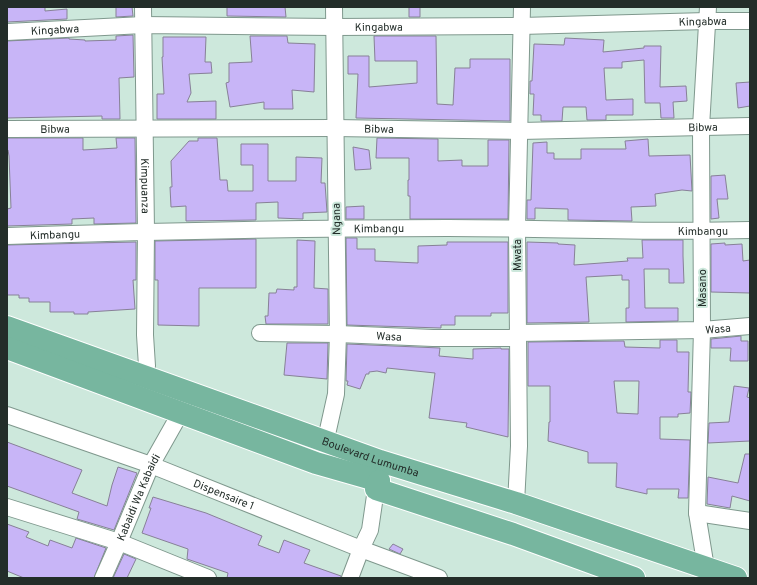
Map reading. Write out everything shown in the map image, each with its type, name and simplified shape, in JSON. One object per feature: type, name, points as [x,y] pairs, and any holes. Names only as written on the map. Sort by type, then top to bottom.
[{"type":"highway","points":[[7,314],[325,435],[378,477]]},
{"type":"highway","name":"Boulevard Lumumba","points":[[7,327],[325,435]]},
{"type":"highway","name":"Boulevard Lumumba","points":[[7,348],[316,463],[378,477],[516,503],[736,578]]},
{"type":"highway","points":[[7,356],[302,466],[378,477]]},
{"type":"highway","name":"Boulevard Lumumba","points":[[378,477],[513,534],[634,578]]},
{"type":"street","name":"Kimpuanza","points":[[143,7],[146,128],[145,335],[147,366]]},
{"type":"street","name":"Ngana","points":[[325,435],[336,394],[338,334],[334,7]]},
{"type":"street","name":"Mwata","points":[[516,503],[519,446],[517,228],[522,7]]},
{"type":"street","name":"Kingabwa","points":[[7,32],[143,25],[335,27],[522,26],[708,14],[750,21]]},
{"type":"street","name":"Masano","points":[[706,568],[698,514],[702,330],[701,127],[708,14]]},
{"type":"street","name":"Bibwa","points":[[7,129],[335,128],[520,132],[750,126]]},
{"type":"street","name":"Kimbangu","points":[[7,236],[146,231],[336,228],[517,228],[702,232],[750,230]]},
{"type":"street","name":"Wasa","points":[[260,333],[338,334],[433,338],[702,330],[750,326]]},
{"type":"street","name":"Dispensaire 1","points":[[7,415],[151,464],[360,549],[439,578]]},
{"type":"street","name":"Kabaidi Wa Kabaidi","points":[[103,578],[151,464],[177,419]]},
{"type":"street","points":[[350,578],[360,549],[370,530],[378,477]]},
{"type":"street","points":[[7,507],[119,542],[208,578]]},
{"type":"street","points":[[698,514],[750,521]]},
{"type":"building","points":[[7,7],[45,7],[45,11],[67,9],[67,19],[7,22]]},
{"type":"building","points":[[116,7],[132,7],[133,16],[116,17]]},
{"type":"building","points":[[227,7],[285,7],[286,17],[227,16]]},
{"type":"building","points":[[409,7],[420,7],[420,17],[409,17]]},
{"type":"building","points":[[133,35],[134,77],[119,78],[120,119],[102,119],[102,116],[7,118],[7,41],[69,38],[85,41],[116,40],[116,36]]},
{"type":"building","points":[[250,36],[287,36],[288,43],[315,44],[314,92],[292,90],[293,109],[264,109],[264,102],[230,107],[226,83],[229,82],[229,63],[252,62]]},
{"type":"building","points":[[374,36],[436,36],[437,104],[453,105],[455,68],[470,68],[470,59],[510,59],[510,121],[356,118],[358,74],[348,74],[348,56],[369,56],[369,87],[417,83],[417,61],[375,61]]},
{"type":"building","points":[[163,37],[206,37],[205,62],[211,62],[212,73],[189,74],[191,93],[187,102],[216,101],[216,119],[157,119],[157,94],[164,94],[162,57]]},
{"type":"building","points":[[565,38],[604,40],[603,52],[644,48],[644,46],[661,46],[660,87],[686,86],[687,101],[673,102],[674,118],[661,118],[660,103],[645,103],[644,60],[622,62],[622,68],[604,68],[606,100],[633,99],[633,115],[606,115],[606,120],[587,120],[586,107],[563,107],[562,121],[541,121],[541,115],[533,115],[534,94],[530,94],[534,44],[564,45]]},
{"type":"building","points":[[750,82],[750,106],[738,108],[736,83]]},
{"type":"building","points":[[7,138],[83,138],[83,150],[117,148],[116,138],[135,138],[136,223],[94,224],[94,218],[72,219],[72,224],[7,226],[7,209],[11,208]]},
{"type":"building","points":[[198,138],[217,138],[220,180],[227,180],[228,191],[253,191],[253,165],[241,165],[241,144],[268,144],[268,181],[296,181],[296,157],[322,158],[321,183],[325,183],[327,212],[303,213],[303,219],[278,218],[278,202],[256,203],[256,220],[186,221],[186,206],[171,207],[171,161],[189,141],[198,141]]},
{"type":"building","points":[[377,138],[438,139],[438,161],[462,160],[462,166],[488,166],[488,140],[509,140],[508,219],[410,219],[410,196],[408,196],[409,158],[376,158]]},
{"type":"building","points":[[648,139],[649,156],[690,155],[692,191],[682,190],[655,194],[656,206],[631,207],[632,221],[568,220],[568,209],[535,208],[535,219],[527,219],[527,200],[531,200],[533,143],[547,142],[547,153],[554,153],[554,159],[581,159],[581,149],[626,149],[625,141]]},
{"type":"building","points":[[353,147],[369,150],[371,169],[355,170]]},
{"type":"building","points":[[725,175],[728,199],[717,199],[719,218],[711,219],[711,176]]},
{"type":"building","points":[[364,206],[364,219],[346,219],[346,207]]},
{"type":"building","points":[[346,238],[357,238],[357,249],[375,249],[375,261],[418,263],[418,246],[447,245],[447,242],[508,242],[508,313],[491,313],[491,316],[455,316],[455,325],[441,325],[441,328],[347,325]]},
{"type":"building","points":[[256,239],[256,288],[199,288],[199,326],[158,325],[158,280],[155,280],[155,241]]},
{"type":"building","points":[[297,240],[315,241],[314,288],[328,289],[328,324],[266,324],[265,316],[268,316],[269,293],[276,293],[277,289],[294,290],[294,287],[297,287]]},
{"type":"building","points":[[642,240],[683,240],[684,283],[669,283],[669,269],[644,269],[645,308],[678,308],[678,321],[626,322],[626,308],[629,308],[629,280],[622,280],[622,275],[586,277],[589,322],[527,323],[527,242],[575,245],[574,265],[628,261],[627,258],[643,258]]},
{"type":"building","points":[[136,242],[136,280],[133,280],[135,309],[88,312],[88,314],[74,314],[74,312],[50,312],[50,302],[29,302],[29,298],[19,298],[19,295],[7,295],[7,245]]},
{"type":"building","points":[[725,243],[725,245],[742,244],[743,261],[750,260],[750,293],[711,292],[711,244]]},
{"type":"building","points":[[741,336],[741,341],[748,341],[748,361],[730,361],[731,348],[711,348],[711,339]]},
{"type":"building","points":[[660,340],[677,340],[677,352],[689,352],[688,392],[691,392],[690,413],[678,414],[678,417],[660,417],[660,439],[690,440],[688,498],[678,498],[679,489],[647,489],[647,494],[616,487],[617,463],[588,463],[588,452],[548,441],[550,422],[550,386],[528,386],[528,342],[624,341],[625,347],[660,348]],"holes":[[[614,381],[639,381],[638,414],[617,413]]]},
{"type":"building","points":[[287,343],[328,343],[327,379],[284,375]]},
{"type":"building","points":[[347,344],[440,348],[439,356],[473,359],[473,349],[509,349],[508,437],[466,427],[467,423],[429,418],[435,373],[387,368],[386,373],[377,371],[366,374],[360,389],[347,385]]},
{"type":"building","points":[[734,386],[749,388],[747,397],[750,398],[750,441],[708,443],[709,423],[729,422]]},
{"type":"building","points":[[7,442],[82,470],[72,493],[107,506],[118,467],[137,473],[114,530],[77,519],[79,512],[7,486]]},
{"type":"building","points":[[745,454],[750,454],[750,501],[732,496],[730,508],[707,504],[708,477],[738,483]]},
{"type":"building","points":[[153,497],[206,513],[262,536],[258,545],[279,553],[284,540],[310,550],[304,563],[341,576],[341,578],[227,578],[228,573],[187,559],[188,549],[142,533],[151,508],[149,508]]},
{"type":"building","points":[[7,524],[29,532],[26,537],[48,546],[50,540],[72,548],[76,538],[106,548],[94,578],[24,578],[7,571]]},
{"type":"building","points":[[393,544],[403,549],[400,554],[389,549]]},
{"type":"building","points":[[124,554],[136,559],[127,578],[113,578]]}]
